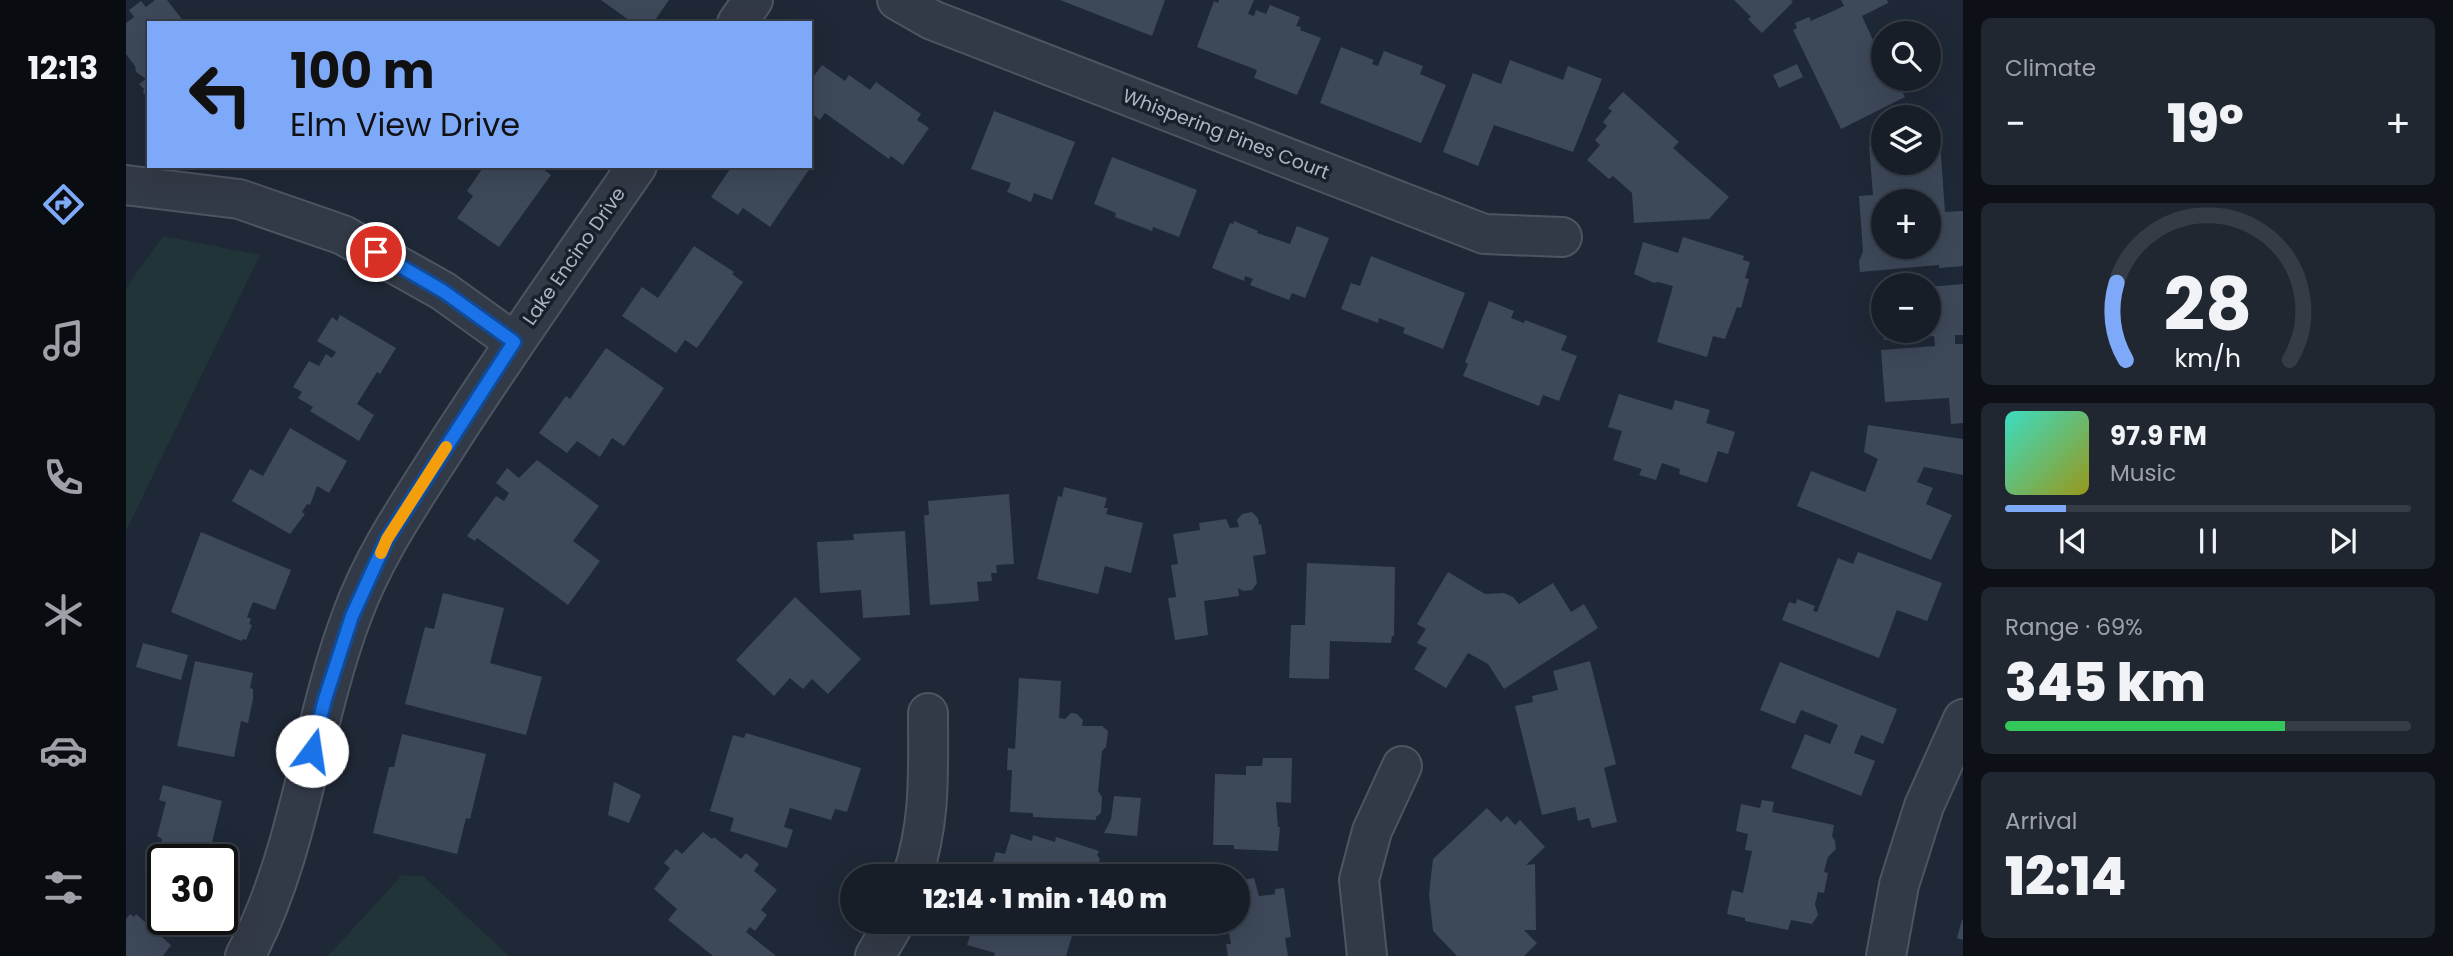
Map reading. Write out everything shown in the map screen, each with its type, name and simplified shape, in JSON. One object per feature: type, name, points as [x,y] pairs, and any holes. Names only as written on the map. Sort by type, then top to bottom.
[{"type":"street","points":[[738,21],[753,0]]},
{"type":"street","name":"Whispering Pines Court","points":[[897,0],[932,20],[1484,234],[1562,237]]},
{"type":"street","name":"Lake Encino Drive","points":[[245,956],[258,932],[279,879],[325,699],[352,616],[387,539],[514,342],[635,168]]},
{"type":"street","points":[[126,185],[239,198],[343,235],[443,291],[514,342]]},
{"type":"street","points":[[916,864],[928,812],[928,713]]},
{"type":"street","points":[[1886,956],[1899,885],[1924,806],[1963,719]]},
{"type":"street","points":[[1367,956],[1359,880],[1372,831],[1402,766]]},
{"type":"street","points":[[875,956],[888,934]]},
{"type":"green space","points":[[163,236],[260,255],[126,531],[126,288]]},
{"type":"green space","points":[[402,875],[423,876],[509,956],[328,956]]},
{"type":"building","points":[[155,0],[167,0],[183,21],[147,21],[147,96],[139,84],[146,79],[136,72],[126,54],[126,23],[134,17],[129,10],[141,1],[146,7]]},
{"type":"building","points":[[601,0],[669,0],[654,21],[630,21]]},
{"type":"building","points":[[1060,0],[1165,0],[1152,36]]},
{"type":"building","points":[[1219,0],[1254,0],[1248,14],[1254,16],[1256,10],[1266,14],[1270,5],[1300,17],[1296,26],[1301,27],[1300,30],[1321,38],[1297,95],[1254,78],[1257,70],[1197,47],[1214,1],[1218,3]]},
{"type":"building","points":[[1734,0],[1791,0],[1793,2],[1762,33]]},
{"type":"building","points":[[1841,0],[1887,0],[1888,3],[1862,16],[1871,36],[1871,91],[1902,91],[1905,97],[1889,105],[1871,105],[1871,114],[1841,129],[1793,30],[1797,28],[1795,23],[1809,17],[1811,21],[1844,6]]},
{"type":"building","points":[[1341,47],[1374,60],[1372,64],[1378,66],[1384,51],[1423,66],[1420,74],[1446,85],[1421,143],[1320,103]]},
{"type":"building","points":[[1510,60],[1563,80],[1568,66],[1602,79],[1573,152],[1494,125],[1478,166],[1443,152],[1473,73],[1501,84]]},
{"type":"building","points":[[1797,64],[1803,77],[1779,88],[1773,75]]},
{"type":"building","points":[[822,65],[845,81],[849,75],[870,90],[876,82],[921,114],[917,120],[929,128],[903,165],[891,156],[889,159],[825,113],[820,120],[812,114],[812,78]]},
{"type":"building","points":[[1623,92],[1679,142],[1673,148],[1729,197],[1709,219],[1634,223],[1632,193],[1613,176],[1609,179],[1587,160],[1600,145],[1595,140],[1607,126],[1603,122],[1612,111],[1608,108]]},
{"type":"building","points":[[994,111],[1075,142],[1052,200],[1034,193],[1031,202],[1007,192],[1011,183],[971,169]]},
{"type":"building","points":[[1941,155],[1945,212],[1963,211],[1963,266],[1939,268],[1939,265],[1860,272],[1859,261],[1863,252],[1859,196],[1871,195],[1871,259],[1941,259],[1941,189],[1873,189],[1871,175],[1941,175]]},
{"type":"building","points":[[1112,157],[1197,190],[1179,237],[1153,227],[1152,231],[1115,217],[1116,213],[1094,204]]},
{"type":"building","points":[[483,168],[542,168],[551,175],[499,247],[457,218],[473,196],[467,191]]},
{"type":"building","points":[[731,168],[810,168],[770,227],[743,208],[738,215],[711,197]]},
{"type":"building","points":[[1234,221],[1258,231],[1257,233],[1290,244],[1297,226],[1329,238],[1305,298],[1292,293],[1289,300],[1250,285],[1253,279],[1245,276],[1244,281],[1212,268],[1230,223],[1233,224]]},
{"type":"building","points":[[1683,237],[1744,256],[1743,260],[1750,262],[1745,278],[1749,279],[1741,308],[1737,307],[1725,339],[1713,336],[1707,357],[1657,342],[1673,286],[1654,283],[1634,274],[1643,242],[1678,253]]},
{"type":"building","points":[[694,246],[734,272],[732,274],[743,282],[697,348],[685,340],[676,353],[622,316],[642,287],[658,298]]},
{"type":"building","points":[[1371,256],[1465,293],[1443,349],[1403,333],[1405,328],[1379,318],[1378,323],[1341,309],[1351,283],[1360,286]]},
{"type":"building","points":[[1963,284],[1963,335],[1955,335],[1955,344],[1963,344],[1963,423],[1951,424],[1949,398],[1885,402],[1881,350],[1935,346],[1935,343],[1941,343],[1941,286]]},
{"type":"building","points":[[1489,301],[1514,311],[1511,318],[1524,323],[1525,320],[1567,336],[1561,350],[1577,356],[1559,401],[1543,395],[1539,406],[1463,376],[1468,364],[1465,362]]},
{"type":"building","points":[[340,315],[396,348],[357,404],[374,415],[359,441],[310,411],[313,407],[298,398],[302,392],[293,387],[309,361],[319,366],[326,354],[332,358],[336,352],[317,341],[332,317],[337,321]]},
{"type":"building","points":[[606,348],[664,388],[624,446],[612,438],[600,457],[577,441],[567,453],[539,433],[566,396],[570,399]]},
{"type":"building","points":[[1619,394],[1672,410],[1675,400],[1710,410],[1706,423],[1735,432],[1728,454],[1718,451],[1707,483],[1679,474],[1680,469],[1662,463],[1656,480],[1639,475],[1642,469],[1613,460],[1622,431],[1608,427]]},
{"type":"building","points":[[1868,425],[1963,439],[1963,475],[1924,467],[1917,482],[1933,488],[1926,504],[1952,515],[1931,560],[1797,506],[1811,471],[1865,492],[1878,459],[1864,452]]},
{"type":"building","points":[[290,428],[347,461],[329,493],[317,486],[310,505],[307,504],[302,512],[305,514],[290,534],[232,501],[250,469],[263,476]]},
{"type":"building","points":[[537,460],[599,506],[573,541],[600,561],[568,605],[477,538],[475,541],[467,536],[496,496],[504,501],[509,493],[496,483],[507,468],[519,478]]},
{"type":"building","points":[[1064,487],[1107,498],[1104,508],[1108,508],[1106,514],[1143,523],[1131,573],[1105,566],[1098,594],[1037,579],[1058,496],[1062,497]]},
{"type":"building","points":[[1009,494],[1014,564],[996,565],[997,573],[991,573],[992,581],[977,582],[979,601],[930,605],[924,515],[929,515],[928,501]]},
{"type":"building","points":[[1252,512],[1258,518],[1259,525],[1261,524],[1266,554],[1253,556],[1257,583],[1252,590],[1243,591],[1238,588],[1239,596],[1204,601],[1208,635],[1175,640],[1168,598],[1176,597],[1171,565],[1178,564],[1173,534],[1200,530],[1199,523],[1226,519],[1230,528],[1239,527],[1237,520],[1242,514]]},
{"type":"building","points":[[905,531],[910,615],[863,618],[861,590],[820,593],[817,542],[854,540],[853,534]]},
{"type":"building","points":[[201,532],[291,570],[275,610],[253,602],[247,617],[251,619],[249,624],[252,625],[246,640],[241,641],[171,612]]},
{"type":"building","points":[[1858,552],[1942,583],[1927,621],[1897,610],[1879,658],[1782,620],[1789,602],[1796,604],[1797,599],[1815,606],[1813,611],[1817,612],[1838,558],[1853,564]]},
{"type":"building","points":[[1307,563],[1395,567],[1394,636],[1391,643],[1330,641],[1329,679],[1289,678],[1291,625],[1305,625]]},
{"type":"building","points":[[1448,572],[1485,594],[1504,593],[1519,604],[1553,583],[1571,612],[1584,604],[1598,628],[1504,689],[1488,664],[1468,653],[1446,688],[1414,669],[1427,648],[1417,643],[1426,629],[1417,624]]},
{"type":"building","points":[[443,593],[504,608],[490,663],[542,677],[526,735],[405,704],[425,627],[434,629]]},
{"type":"building","points":[[795,597],[861,659],[828,694],[812,679],[803,689],[790,678],[774,696],[736,660]]},
{"type":"building","points":[[143,643],[188,655],[181,680],[136,667]]},
{"type":"building","points":[[195,661],[253,673],[250,688],[253,689],[253,699],[248,723],[241,721],[234,757],[177,746]]},
{"type":"building","points":[[1590,661],[1616,764],[1604,768],[1617,822],[1592,828],[1589,818],[1578,821],[1575,807],[1542,815],[1515,706],[1533,702],[1532,696],[1558,690],[1553,671]]},
{"type":"building","points":[[1780,662],[1897,709],[1883,744],[1861,735],[1854,753],[1875,761],[1861,796],[1791,768],[1805,734],[1830,744],[1838,725],[1801,710],[1795,724],[1760,710]]},
{"type":"building","points":[[1019,678],[1061,681],[1059,718],[1065,719],[1071,713],[1077,714],[1083,720],[1082,726],[1102,726],[1108,731],[1106,747],[1102,751],[1098,791],[1102,797],[1101,813],[1096,820],[1033,817],[1033,813],[1010,812],[1012,770],[1007,770],[1008,748],[1015,749]]},
{"type":"building","points":[[746,733],[861,768],[847,812],[835,809],[831,820],[790,808],[784,827],[793,830],[787,848],[730,831],[734,818],[710,811],[733,735],[744,738]]},
{"type":"building","points":[[402,734],[486,754],[470,819],[466,818],[457,854],[373,833],[389,767],[394,767]]},
{"type":"building","points":[[1263,758],[1292,758],[1291,803],[1276,802],[1280,827],[1278,851],[1213,845],[1215,774],[1246,775],[1246,766],[1262,766]]},
{"type":"building","points":[[614,782],[641,795],[629,823],[608,815]]},
{"type":"building","points":[[163,785],[222,801],[212,844],[161,844],[162,839],[157,836],[166,802],[159,800]]},
{"type":"building","points":[[1114,796],[1141,798],[1137,836],[1104,833],[1111,819]]},
{"type":"building","points":[[1762,800],[1774,802],[1772,812],[1834,825],[1832,836],[1836,849],[1828,857],[1824,872],[1828,873],[1824,893],[1818,892],[1815,904],[1818,915],[1812,924],[1791,920],[1788,930],[1745,921],[1745,918],[1727,914],[1732,890],[1743,893],[1752,851],[1745,850],[1748,834],[1736,831],[1741,804],[1760,808]]},
{"type":"building","points":[[1487,808],[1501,822],[1507,816],[1515,825],[1520,820],[1545,847],[1526,865],[1535,864],[1536,930],[1524,930],[1537,943],[1524,956],[1457,956],[1433,931],[1429,894],[1433,859]]},
{"type":"building","points":[[703,832],[712,839],[714,837],[741,859],[746,853],[759,864],[754,871],[777,890],[761,910],[767,915],[755,931],[750,927],[746,932],[776,956],[713,956],[668,920],[677,909],[654,889],[670,868],[664,863],[676,849],[682,854]]},
{"type":"building","points":[[1011,834],[1032,841],[1033,835],[1055,842],[1056,837],[1099,851],[1097,855],[1100,859],[1098,864],[992,864],[996,852],[1005,854]]},
{"type":"building","points":[[1254,878],[1259,896],[1275,894],[1275,889],[1284,888],[1291,937],[1285,938],[1288,956],[1228,956],[1226,944],[1231,944],[1229,934],[1250,934],[1250,879]]},
{"type":"building","points":[[130,914],[134,917],[136,914],[147,924],[147,935],[160,935],[171,945],[163,956],[126,956],[126,919]]},
{"type":"building","points":[[1963,920],[1963,940],[1957,938]]},
{"type":"building","points":[[970,934],[1072,934],[1066,956],[994,956],[995,953],[967,945]]},
{"type":"slow traffic","points":[[381,553],[387,539],[446,447]]},
{"type":"route","points":[[312,751],[325,699],[352,616],[387,539],[514,342],[443,291],[376,252]]}]
